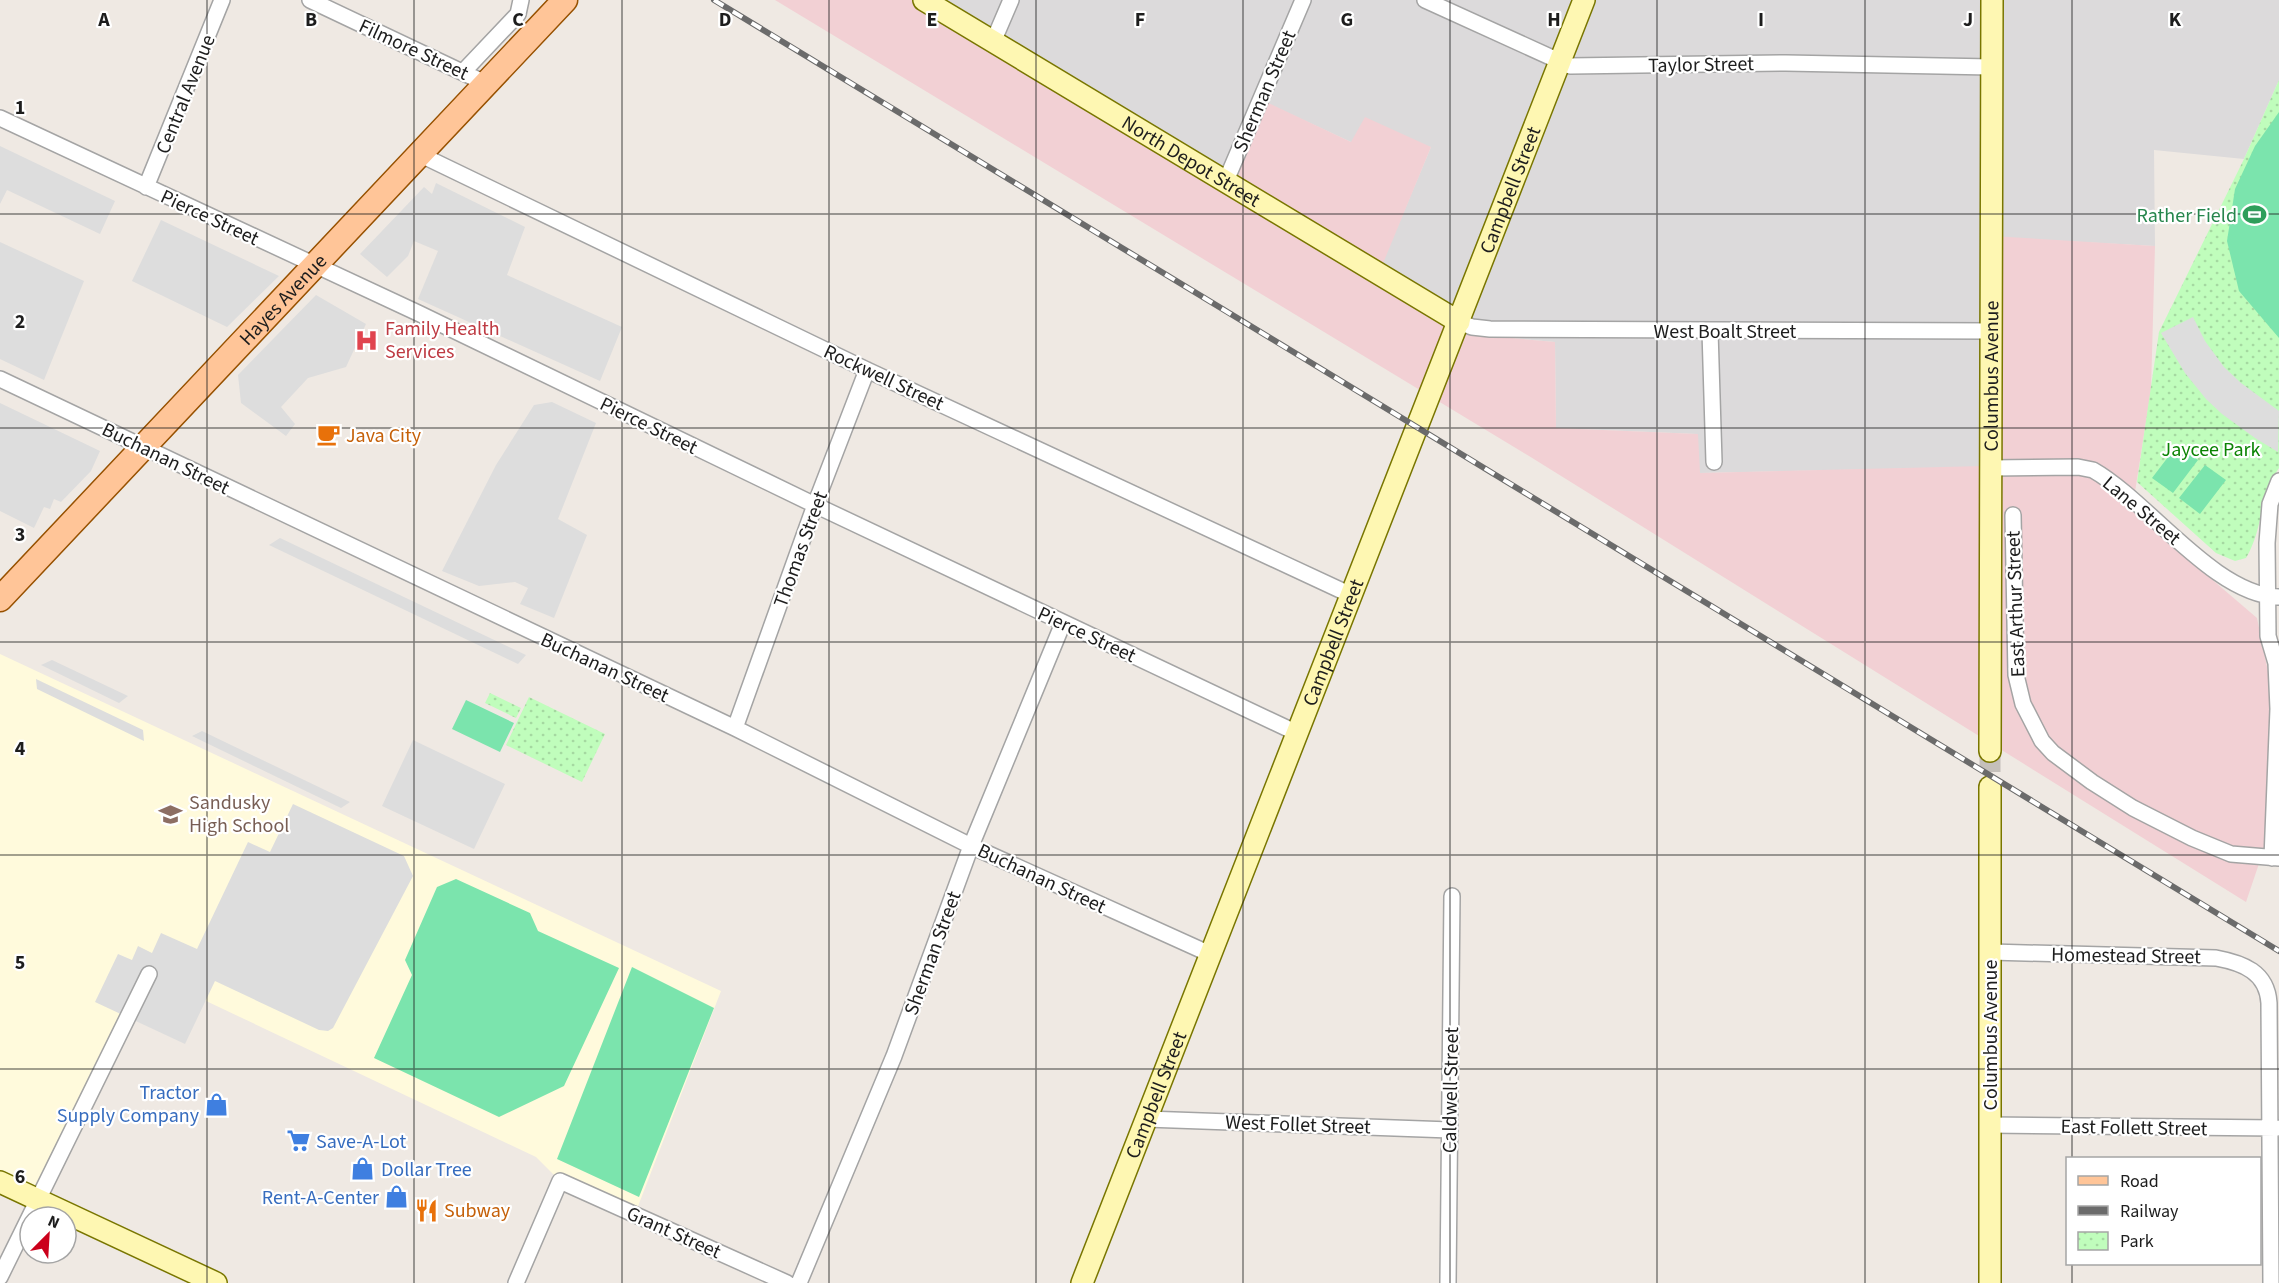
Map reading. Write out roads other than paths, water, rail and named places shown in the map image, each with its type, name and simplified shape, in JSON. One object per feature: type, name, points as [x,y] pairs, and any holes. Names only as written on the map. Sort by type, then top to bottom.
[{"type":"main road","name":"Hayes Avenue","points":[[0,599],[565,0]]},
{"type":"street","name":"Central Avenue","points":[[146,187],[222,0]]},
{"type":"street","name":"Filmore Street","points":[[310,0],[486,83]]},
{"type":"street","points":[[463,72],[518,14],[521,0]]},
{"type":"street","name":"North Depot Street","points":[[924,0],[1458,322]]},
{"type":"street","points":[[993,42],[1011,0]]},
{"type":"street","name":"Sherman Street","points":[[1225,183],[1303,0]]},
{"type":"street","name":"Taylor Street","points":[[1425,0],[1570,66],[1786,63],[1991,67]]},
{"type":"street","name":"Campbell Street","points":[[1082,1283],[1584,0]]},
{"type":"street","name":"Columbus Avenue","points":[[1990,751],[1992,0]]},
{"type":"street","name":"Pierce Street","points":[[0,118],[418,313],[815,505],[1297,733]]},
{"type":"street","name":"Rockwell Street","points":[[419,154],[867,370],[1351,595]]},
{"type":"street","name":"West Boalt Street","points":[[1458,322],[1472,327],[1490,329],[1992,331]]},
{"type":"street","points":[[1710,331],[1713,462]]},
{"type":"street","name":"Thomas Street","points":[[735,729],[815,505],[867,370]]},
{"type":"street","name":"Buchanan Street","points":[[0,379],[735,729],[971,846],[1210,954]]},
{"type":"street","name":"Lane Street","points":[[1991,468],[2078,467],[2093,470],[2221,575],[2245,590],[2272,597]]},
{"type":"street","points":[[2275,858],[2278,709],[2276,663],[2268,636],[2272,597],[2268,518],[2271,500],[2279,481]]},
{"type":"street","name":"East Arthur Street","points":[[2013,515],[2016,675],[2023,704],[2038,735],[2053,753],[2092,782],[2133,808],[2225,852],[2275,858]]},
{"type":"street","name":"Sherman Street","points":[[799,1283],[894,1056],[971,846],[1063,623]]},
{"type":"street","name":"Columbus Avenue","points":[[1990,787],[1990,1283]]},
{"type":"street","name":"Caldwell Street","points":[[1448,1283],[1452,896]]},
{"type":"street","name":"Homestead Street","points":[[1991,952],[2201,956],[2224,959],[2257,974],[2267,986],[2269,1002],[2274,1128]]},
{"type":"street","points":[[0,1277],[149,974]]},
{"type":"street","name":"West Follet Street","points":[[1146,1119],[1450,1130]]},
{"type":"street","name":"East Follett Street","points":[[1989,1125],[2274,1128]]},
{"type":"street","points":[[2271,1283],[2274,1128]]},
{"type":"street","name":"Grant Street","points":[[516,1283],[560,1181],[788,1283]]},
{"type":"street","points":[[0,1182],[216,1283]]},
{"type":"tunnel","points":[[1990,751],[1990,787]]},
{"type":"railway","points":[[714,0],[2279,951]]},
{"type":"place","name":"Rather Field","points":[[2255,215]]},
{"type":"place","name":"Family Health Services","points":[[367,340]]},
{"type":"place","name":"Java City","points":[[328,435]]},
{"type":"place","name":"Sandusky High School","points":[[171,814]]},
{"type":"place","name":"Tractor Supply Company","points":[[217,1104]]},
{"type":"place","name":"Save-A-Lot","points":[[298,1141]]},
{"type":"place","name":"Dollar Tree","points":[[363,1169]]},
{"type":"place","name":"Rent-A-Center","points":[[397,1197]]},
{"type":"place","name":"Subway","points":[[426,1210]]},
{"type":"park label","name":"Jaycee Park","points":[[2211,449]]}]
